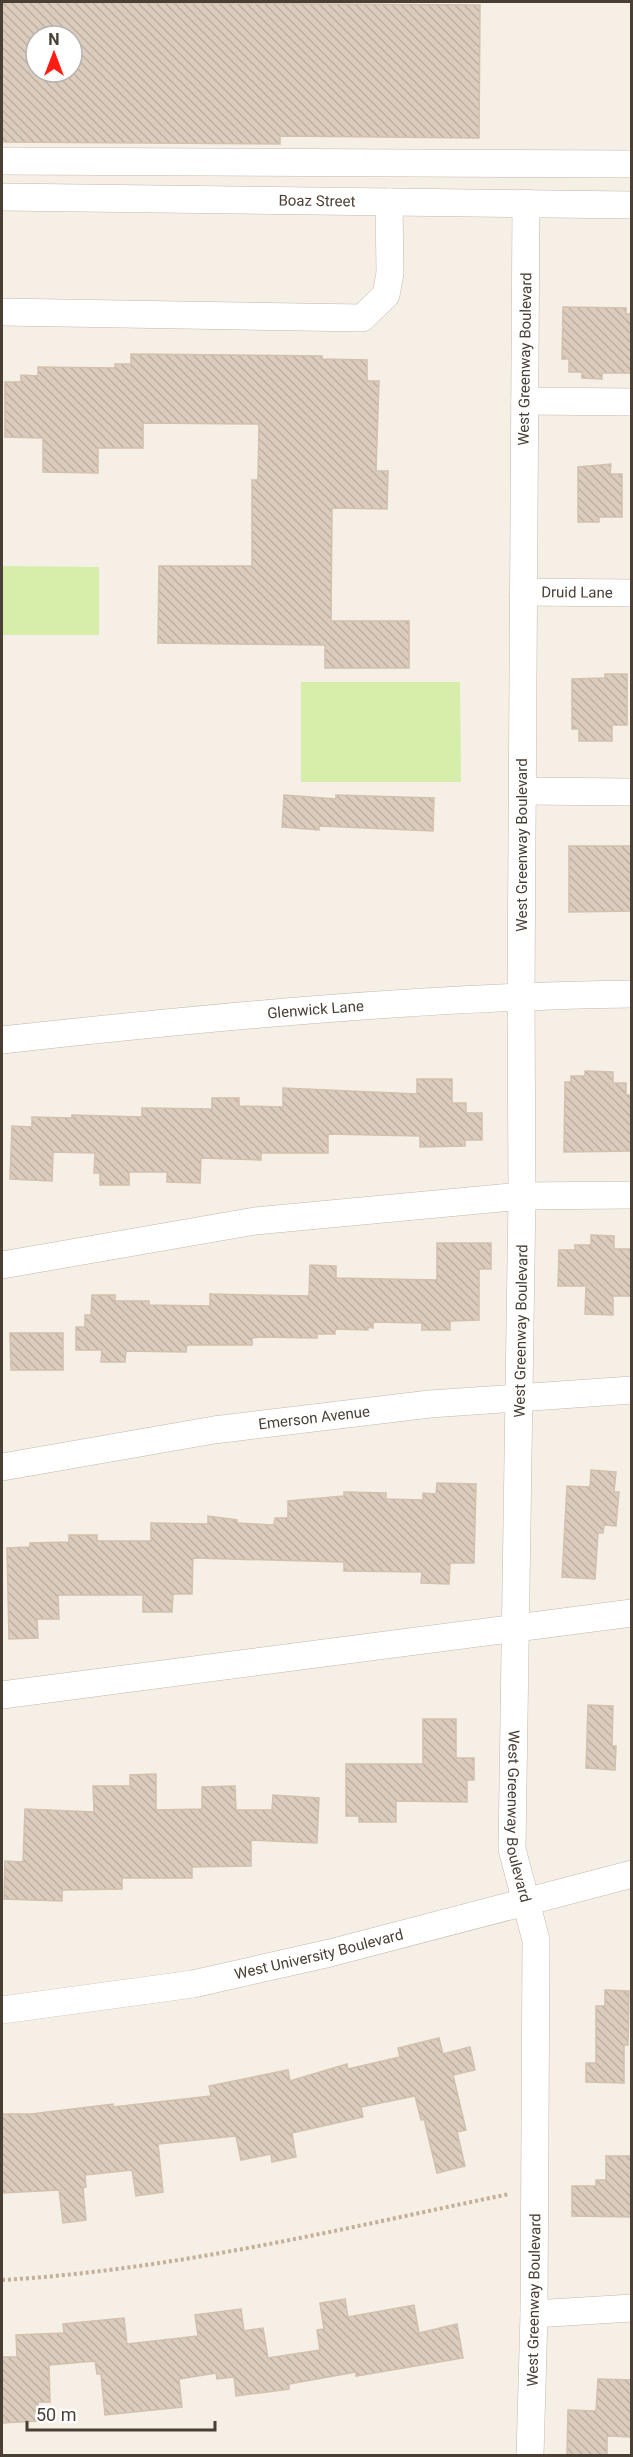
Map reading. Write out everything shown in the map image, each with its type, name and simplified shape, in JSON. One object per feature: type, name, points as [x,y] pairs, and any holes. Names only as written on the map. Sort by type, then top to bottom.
[{"type":"street","points":[[2,161],[632,165]]},
{"type":"street","name":"Boaz Street","points":[[2,197],[632,205]]},
{"type":"street","points":[[2,312],[362,318],[386,295],[390,273],[389,202]]},
{"type":"street","name":"West Greenway Boulevard","points":[[522,2454],[534,2314],[536,1940],[512,1850],[522,1196],[521,996],[526,203]]},
{"type":"street","points":[[525,401],[632,402]]},
{"type":"street","name":"Druid Lane","points":[[524,592],[632,593]]},
{"type":"street","points":[[523,792],[632,792]]},
{"type":"street","name":"Glenwick Lane","points":[[2,1040],[133,1025],[521,996],[632,994]]},
{"type":"street","points":[[2,1265],[255,1221],[522,1196],[632,1195]]},
{"type":"street","name":"Emerson Avenue","points":[[2,1467],[214,1430],[430,1404],[632,1390]]},
{"type":"street","points":[[2,1695],[632,1613]]},
{"type":"street","name":"West University Boulevard","points":[[2,2010],[193,1984],[330,1953],[632,1874]]},
{"type":"street","points":[[534,2314],[632,2308]]},
{"type":"path","points":[[2,2280],[140,2266],[221,2253],[535,2189]]},
{"type":"green space","points":[[2,566],[99,567],[99,635],[2,635]]},
{"type":"green space","points":[[301,682],[460,682],[461,782],[301,782]]},
{"type":"building","points":[[2,2],[480,5],[479,138],[280,136],[280,144],[2,142]]},
{"type":"building","points":[[563,307],[626,308],[626,314],[632,314],[632,373],[602,373],[602,379],[582,378],[582,372],[569,372],[569,359],[562,359]]},
{"type":"building","points":[[131,354],[322,356],[322,359],[367,360],[367,381],[379,381],[376,471],[388,471],[387,509],[332,508],[331,621],[409,621],[409,668],[325,668],[325,645],[158,643],[159,566],[252,566],[252,480],[258,480],[259,424],[143,423],[143,448],[98,448],[98,473],[43,472],[43,438],[5,437],[5,382],[21,382],[21,375],[38,376],[38,367],[115,368],[115,364],[131,364]]},
{"type":"building","points":[[611,464],[610,474],[622,474],[622,517],[599,517],[599,522],[578,522],[578,467]]},
{"type":"building","points":[[605,674],[627,674],[627,725],[612,725],[612,741],[579,741],[579,729],[572,729],[572,679],[605,678]]},
{"type":"building","points":[[284,795],[336,799],[336,795],[434,798],[433,831],[319,826],[319,830],[282,827]]},
{"type":"building","points":[[569,846],[632,846],[632,911],[569,912]]},
{"type":"building","points":[[585,1071],[613,1072],[613,1083],[626,1083],[626,1095],[632,1095],[632,1151],[564,1152],[565,1082],[571,1082],[571,1076],[585,1076]]},
{"type":"building","points":[[417,1079],[452,1079],[452,1103],[466,1103],[466,1113],[482,1113],[482,1140],[465,1140],[465,1146],[420,1147],[420,1136],[328,1134],[328,1153],[261,1153],[261,1160],[201,1158],[200,1183],[167,1182],[167,1172],[129,1172],[129,1185],[100,1185],[100,1173],[94,1173],[95,1153],[53,1152],[52,1181],[10,1179],[12,1126],[32,1127],[32,1117],[72,1118],[72,1115],[142,1117],[142,1108],[212,1109],[212,1098],[239,1098],[239,1106],[283,1107],[283,1088],[417,1094]]},
{"type":"building","points":[[591,1235],[614,1236],[614,1249],[632,1249],[632,1296],[613,1296],[613,1315],[585,1314],[586,1286],[558,1286],[559,1250],[575,1250],[575,1245],[591,1245]]},
{"type":"building","points":[[437,1243],[491,1243],[491,1269],[479,1269],[479,1320],[450,1321],[450,1330],[422,1330],[422,1323],[373,1322],[373,1328],[368,1327],[368,1330],[335,1329],[335,1334],[317,1334],[317,1338],[259,1337],[252,1338],[252,1345],[187,1345],[186,1352],[126,1351],[125,1362],[101,1362],[102,1350],[76,1350],[76,1327],[85,1327],[85,1315],[91,1315],[92,1295],[115,1295],[115,1301],[149,1301],[149,1305],[210,1306],[210,1294],[309,1296],[310,1265],[336,1266],[336,1278],[437,1280]]},
{"type":"building","points":[[10,1333],[63,1333],[63,1370],[11,1370]]},
{"type":"building","points":[[591,1470],[616,1472],[614,1492],[619,1492],[616,1526],[604,1525],[603,1533],[598,1533],[595,1579],[562,1577],[567,1486],[590,1487]]},
{"type":"building","points":[[437,1483],[476,1484],[474,1563],[450,1563],[449,1584],[421,1583],[422,1572],[344,1571],[344,1562],[193,1558],[192,1594],[173,1594],[172,1612],[143,1612],[143,1595],[58,1595],[59,1619],[37,1619],[38,1638],[9,1639],[7,1548],[30,1547],[30,1543],[69,1542],[69,1535],[97,1535],[97,1541],[151,1541],[151,1523],[208,1524],[208,1516],[237,1520],[237,1523],[274,1525],[275,1518],[288,1518],[288,1501],[344,1496],[344,1492],[386,1493],[386,1499],[423,1500],[423,1493],[436,1494]]},
{"type":"building","points":[[588,1705],[613,1706],[612,1746],[616,1746],[615,1770],[586,1768]]},
{"type":"building","points":[[423,1719],[456,1719],[456,1758],[474,1758],[474,1780],[467,1780],[467,1802],[396,1801],[396,1822],[359,1822],[359,1816],[346,1816],[346,1764],[423,1764]]},
{"type":"building","points":[[156,1774],[156,1810],[202,1809],[202,1787],[235,1786],[236,1810],[272,1810],[273,1795],[319,1798],[317,1843],[251,1840],[251,1866],[192,1867],[192,1878],[122,1878],[122,1889],[62,1890],[62,1901],[4,1899],[5,1861],[23,1862],[25,1809],[94,1812],[93,1786],[130,1786],[130,1775]]},
{"type":"building","points":[[605,1990],[629,1991],[628,2045],[624,2045],[624,2083],[586,2082],[586,2063],[596,2063],[596,2006],[605,2006]]},
{"type":"building","points":[[439,2038],[443,2054],[470,2047],[475,2070],[453,2075],[466,2130],[457,2132],[465,2166],[437,2173],[424,2119],[421,2120],[415,2096],[361,2107],[363,2117],[292,2133],[296,2157],[272,2162],[271,2154],[241,2160],[236,2136],[158,2144],[163,2192],[136,2196],[132,2170],[85,2175],[86,2187],[83,2188],[86,2220],[63,2223],[59,2190],[2,2193],[2,2114],[31,2114],[113,2104],[113,2107],[211,2096],[209,2086],[288,2070],[290,2081],[347,2064],[348,2069],[400,2057],[398,2048]]},
{"type":"building","points":[[606,2156],[632,2156],[632,2217],[572,2216],[572,2186],[596,2186],[596,2180],[606,2180]]},
{"type":"building","points":[[345,2299],[348,2317],[414,2305],[419,2333],[457,2324],[463,2358],[356,2376],[356,2372],[289,2384],[289,2389],[236,2396],[234,2377],[217,2379],[216,2373],[179,2379],[182,2407],[105,2415],[101,2374],[97,2374],[95,2361],[49,2365],[50,2402],[38,2402],[39,2421],[2,2423],[2,2357],[17,2357],[16,2335],[64,2333],[63,2324],[124,2318],[127,2344],[198,2336],[195,2315],[241,2309],[244,2331],[263,2328],[268,2358],[320,2350],[317,2330],[324,2329],[320,2303]]},
{"type":"building","points":[[598,2379],[632,2380],[632,2437],[607,2436],[607,2456],[567,2455],[568,2410],[596,2411]]}]
